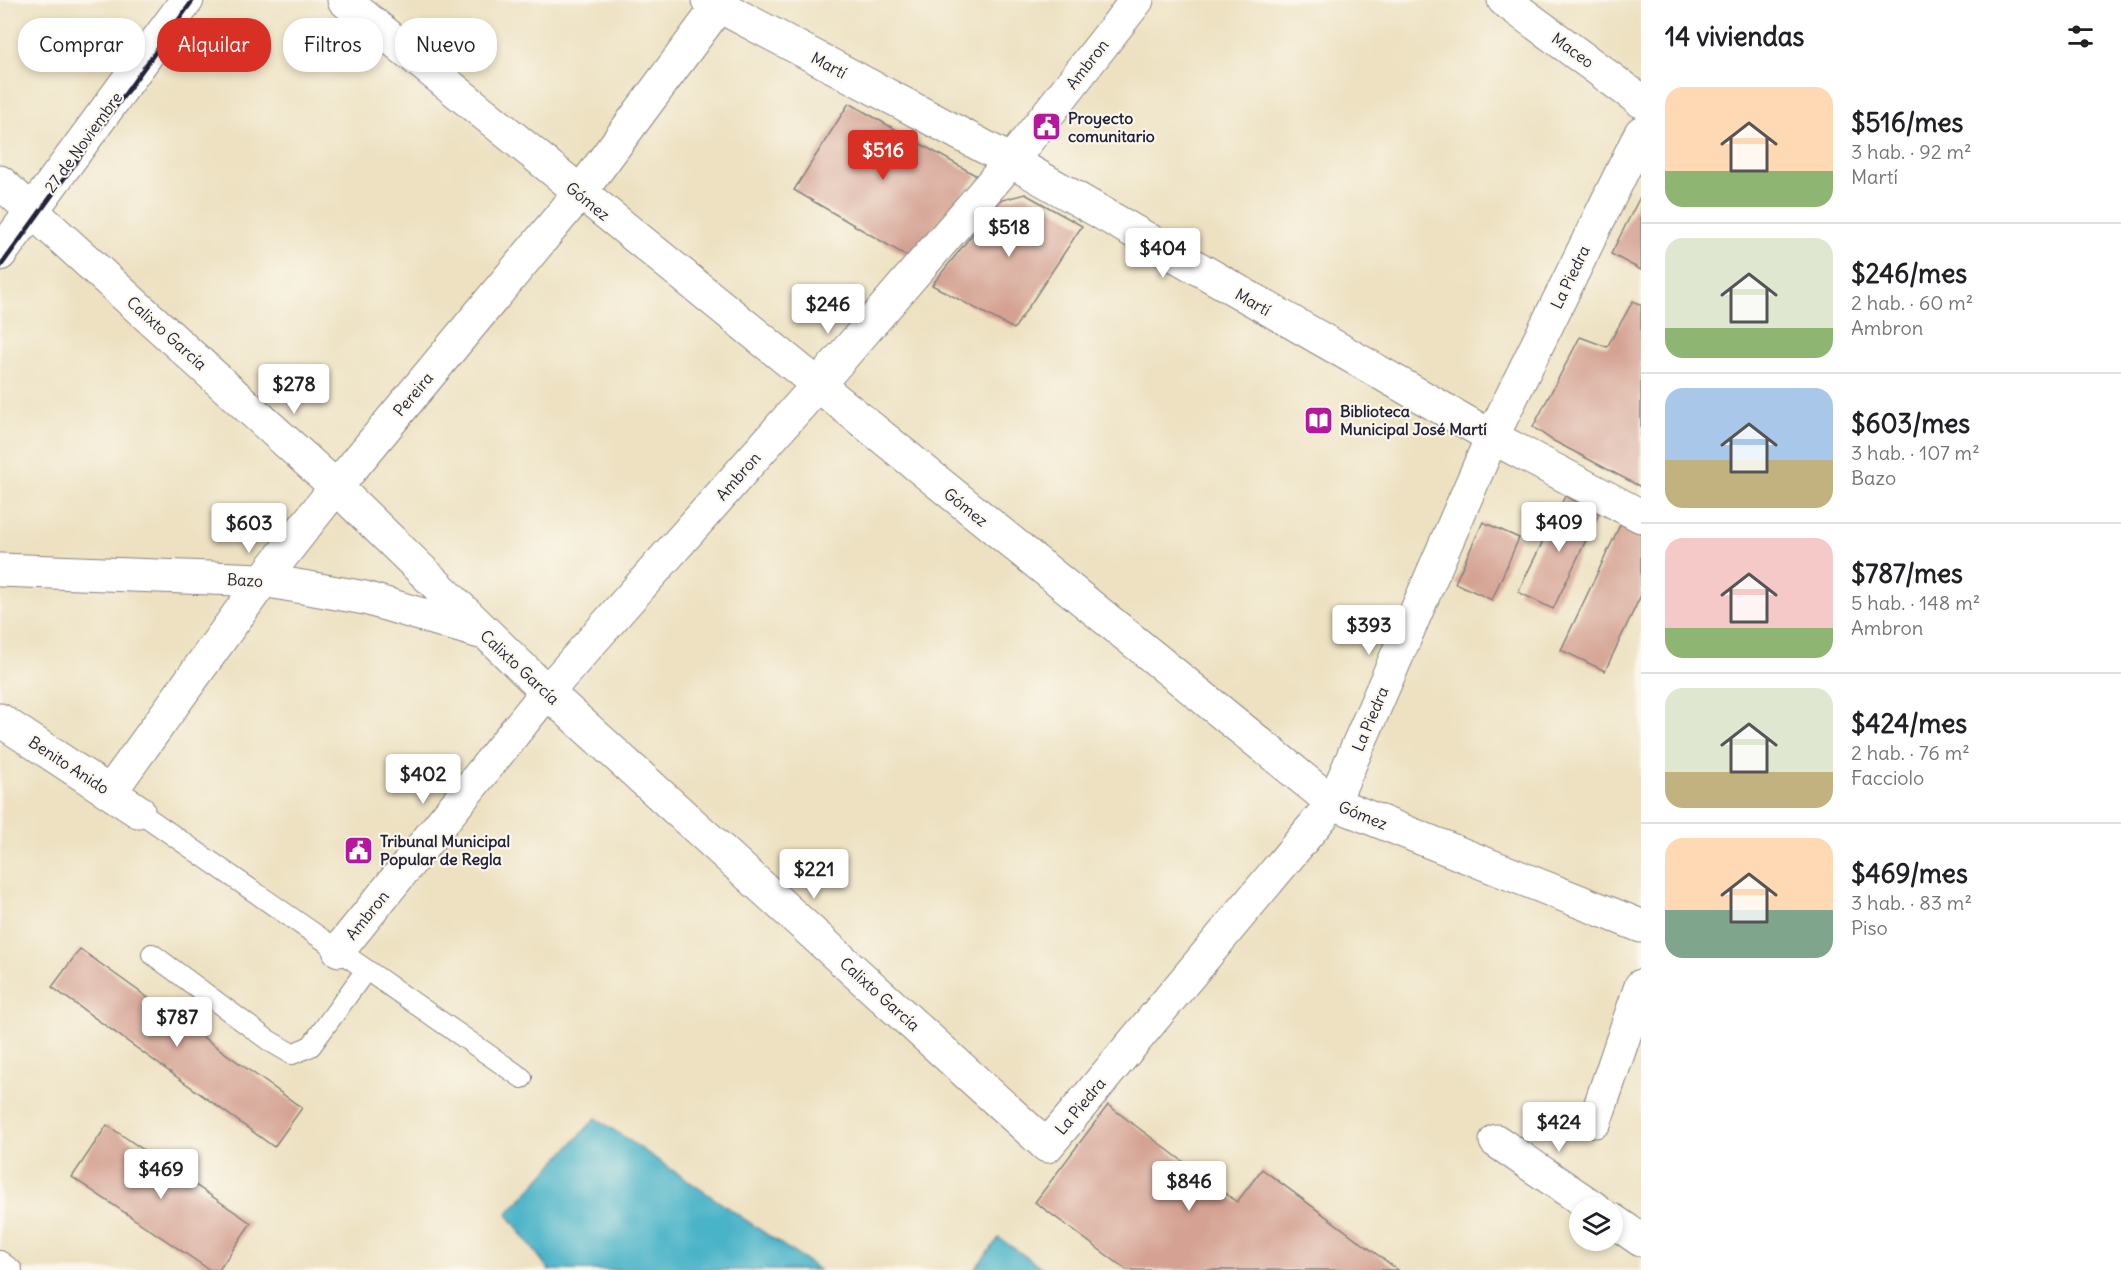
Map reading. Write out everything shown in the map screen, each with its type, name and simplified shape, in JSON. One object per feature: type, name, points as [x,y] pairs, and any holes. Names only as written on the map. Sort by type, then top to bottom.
[{"type":"street","name":"27 de Noviembre","points":[[0,254],[187,0]]},
{"type":"street","name":"Gómez","points":[[344,0],[579,194],[1333,803],[1641,926]]},
{"type":"street","name":"Ambron","points":[[339,950],[547,692],[817,386],[1011,161],[1137,0]]},
{"type":"street","name":"Maceo","points":[[1504,0],[1641,101]]},
{"type":"street","name":"Pereira","points":[[110,792],[263,580],[336,487],[579,194],[716,2]]},
{"type":"street","name":"Martí","points":[[716,2],[1011,161],[1492,437],[1641,516]]},
{"type":"street","name":"La Piedra","points":[[1047,1146],[1333,803],[1492,437],[1641,134]]},
{"type":"street","name":"Calixto García","points":[[0,182],[336,487],[547,692],[1047,1146]]},
{"type":"street","name":"Bazo","points":[[0,570],[263,580],[365,598],[484,633]]},
{"type":"street","name":"Benito Anido","points":[[0,720],[138,811]]},
{"type":"street","points":[[1595,1120],[1641,986]]},
{"type":"street","points":[[1496,1141],[1578,1197]]},
{"type":"street","points":[[1623,1228],[1641,1240]]},
{"type":"lane","points":[[138,811],[522,1078]]},
{"type":"lane","points":[[152,954],[268,1040],[292,1054],[311,1046],[366,970]]},
{"type":"lane","points":[[0,1261],[12,1270]]},
{"type":"water","points":[[596,1118],[819,1270],[549,1270],[507,1214]]},
{"type":"water","points":[[999,1238],[1045,1270],[974,1270]]},
{"type":"building","points":[[849,103],[977,176],[910,258],[794,190]]},
{"type":"building","points":[[1025,194],[1082,226],[1014,329],[932,285],[999,201]]},
{"type":"building","points":[[1641,195],[1641,270],[1611,254]]},
{"type":"building","points":[[1633,301],[1641,305],[1641,487],[1552,440],[1533,427],[1580,337],[1607,347]]},
{"type":"building","points":[[1565,496],[1599,513],[1553,609],[1518,592]]},
{"type":"building","points":[[1483,522],[1519,538],[1492,600],[1455,583]]},
{"type":"building","points":[[1621,523],[1641,532],[1641,595],[1605,671],[1561,650]]},
{"type":"building","points":[[80,949],[302,1108],[274,1147],[52,987]]},
{"type":"building","points":[[1108,1105],[1237,1202],[1262,1169],[1398,1270],[1127,1270],[1035,1202]]},
{"type":"building","points":[[107,1125],[251,1223],[219,1270],[210,1270],[72,1177]]},
{"type":"railway","points":[[0,267],[193,0]]},
{"type":"place","name":"Proyecto comunitario","points":[[1047,127]]},
{"type":"place","name":"Biblioteca Municipal José Martí","points":[[1319,420]]},
{"type":"place","name":"Tribunal Municipal Popular de Regla","points":[[359,850]]}]
